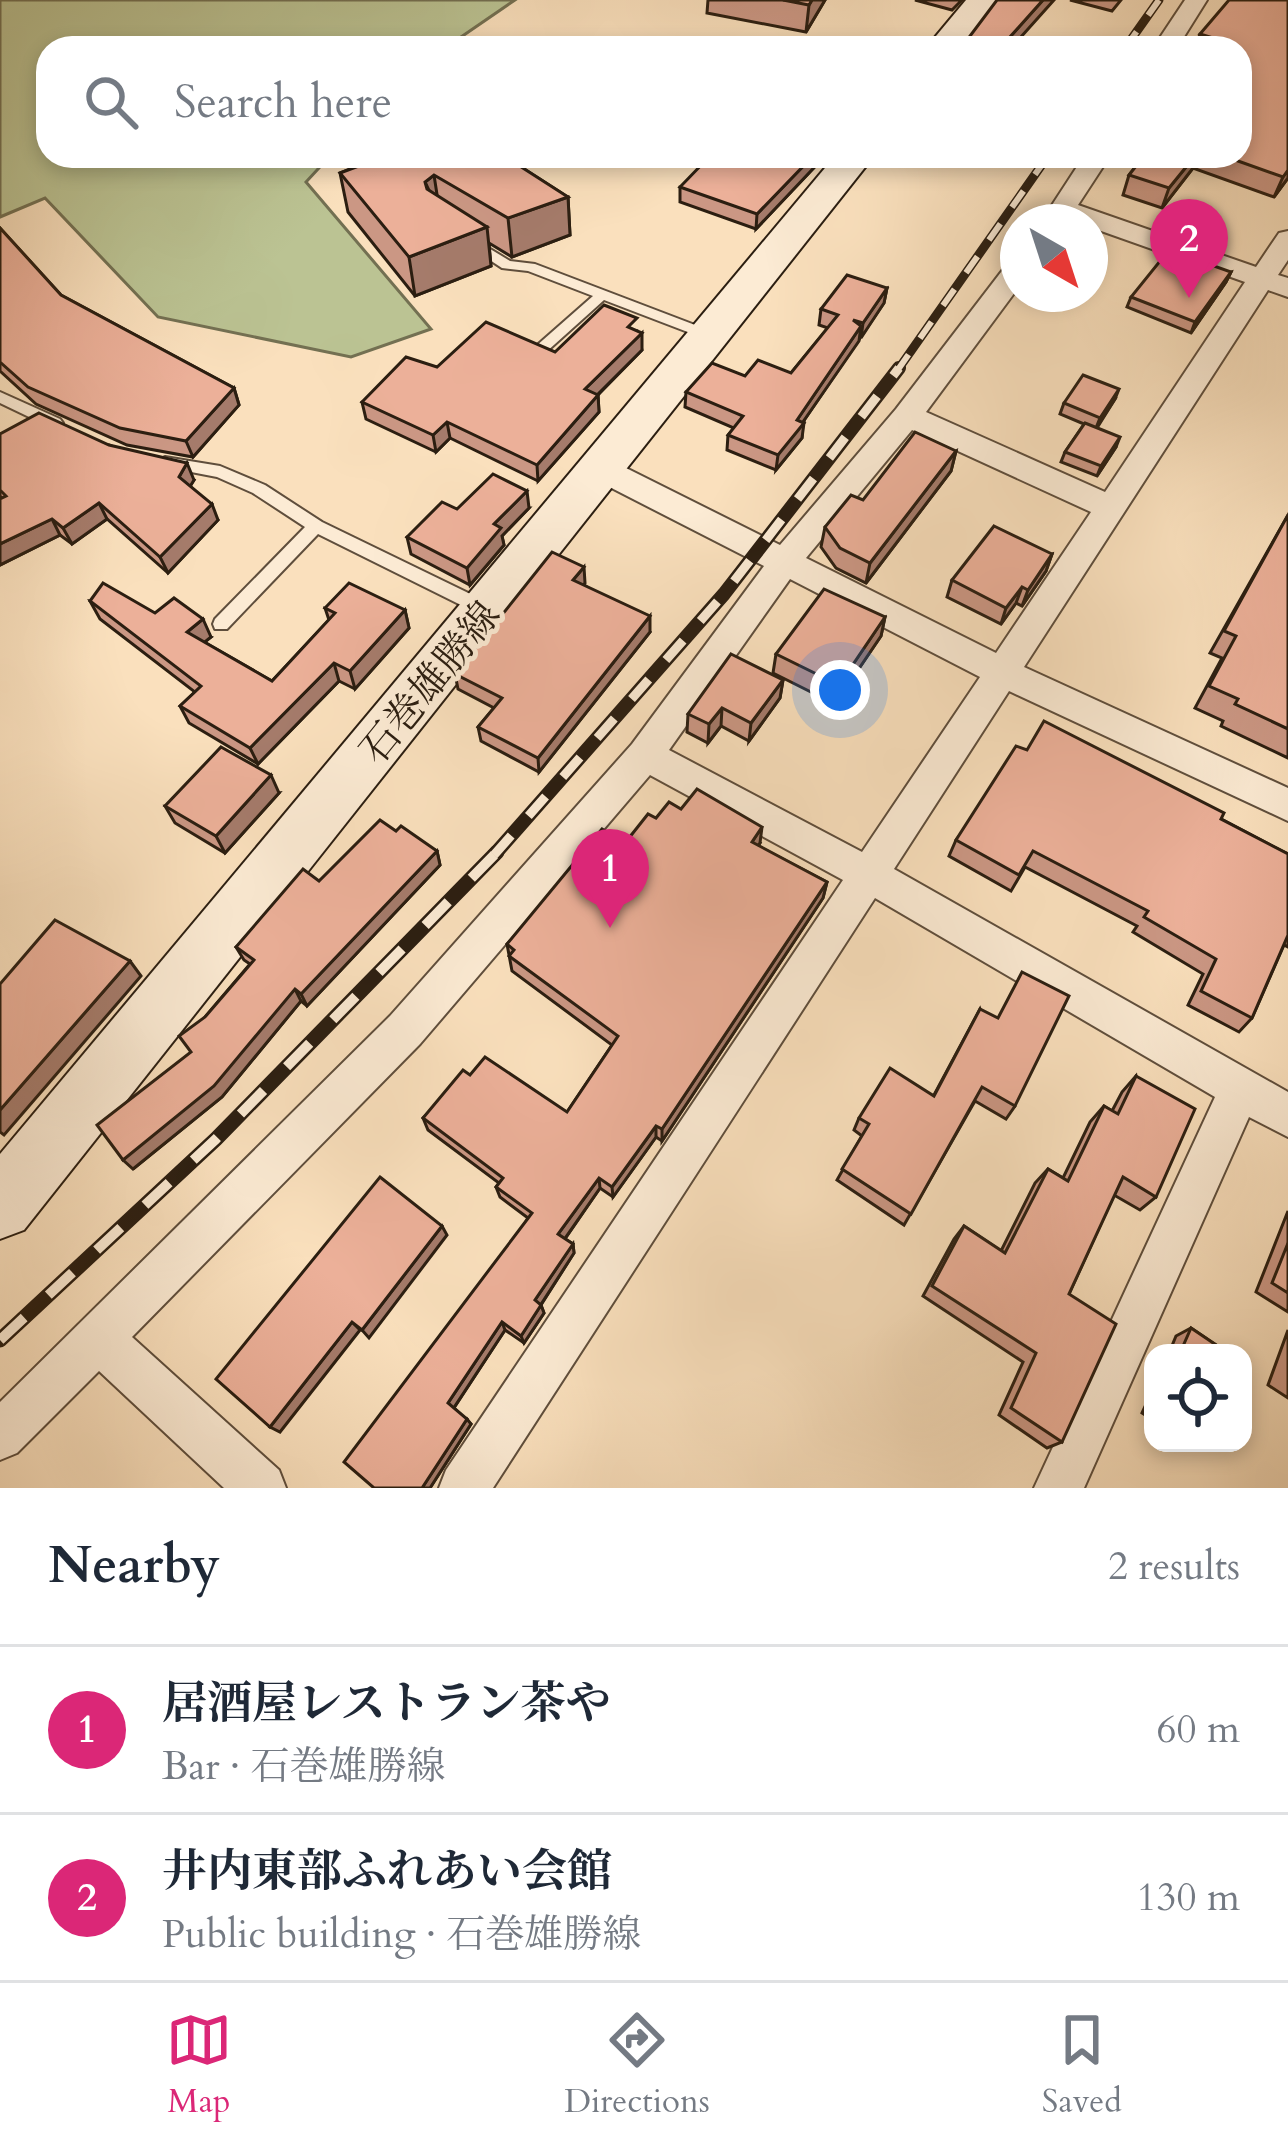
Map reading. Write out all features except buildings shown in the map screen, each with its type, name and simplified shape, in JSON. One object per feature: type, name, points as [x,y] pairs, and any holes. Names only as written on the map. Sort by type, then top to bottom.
[{"type":"main road","points":[[954,36],[984,0]]},
{"type":"main road","name":"石巻雄勝線","points":[[0,1206],[845,168]]},
{"type":"street","points":[[1174,36],[1196,0]]},
{"type":"street","points":[[1066,204],[1089,168]]},
{"type":"street","points":[[1108,230],[1275,283]]},
{"type":"street","points":[[464,1488],[1111,508],[1275,283],[1288,239]]},
{"type":"street","points":[[0,1436],[405,1030],[645,754],[787,560],[907,416],[1000,293]]},
{"type":"street","points":[[907,416],[1111,508]]},
{"type":"street","points":[[603,470],[1002,672],[1288,806]]},
{"type":"street","points":[[645,754],[869,874],[1288,1116]]},
{"type":"street","points":[[1059,1488],[1240,1090]]},
{"type":"street","points":[[98,1338],[261,1488]]},
{"type":"lane","points":[[458,232],[506,266],[530,267],[711,336]]},
{"type":"lane","points":[[540,350],[603,294]]},
{"type":"lane","points":[[0,397],[82,435]]},
{"type":"lane","points":[[142,458],[220,472],[259,489],[316,526],[488,610]]},
{"type":"lane","points":[[221,624],[316,526]]},
{"type":"green space","points":[[0,0],[515,0],[462,36],[36,36],[36,168],[319,168],[306,182],[431,329],[351,357],[158,317],[45,198],[0,217]]},
{"type":"railway","points":[[1134,36],[1159,0]]},
{"type":"railway","points":[[897,371],[1040,168]]},
{"type":"railway","points":[[494,855],[724,594],[899,368]]},
{"type":"railway","points":[[0,1340],[216,1139],[497,852]]},
{"type":"place","name":"井内東部ふれあい会館","points":[[1189,298]]},
{"type":"place","name":"居酒屋レストラン茶や","points":[[610,928]]}]
